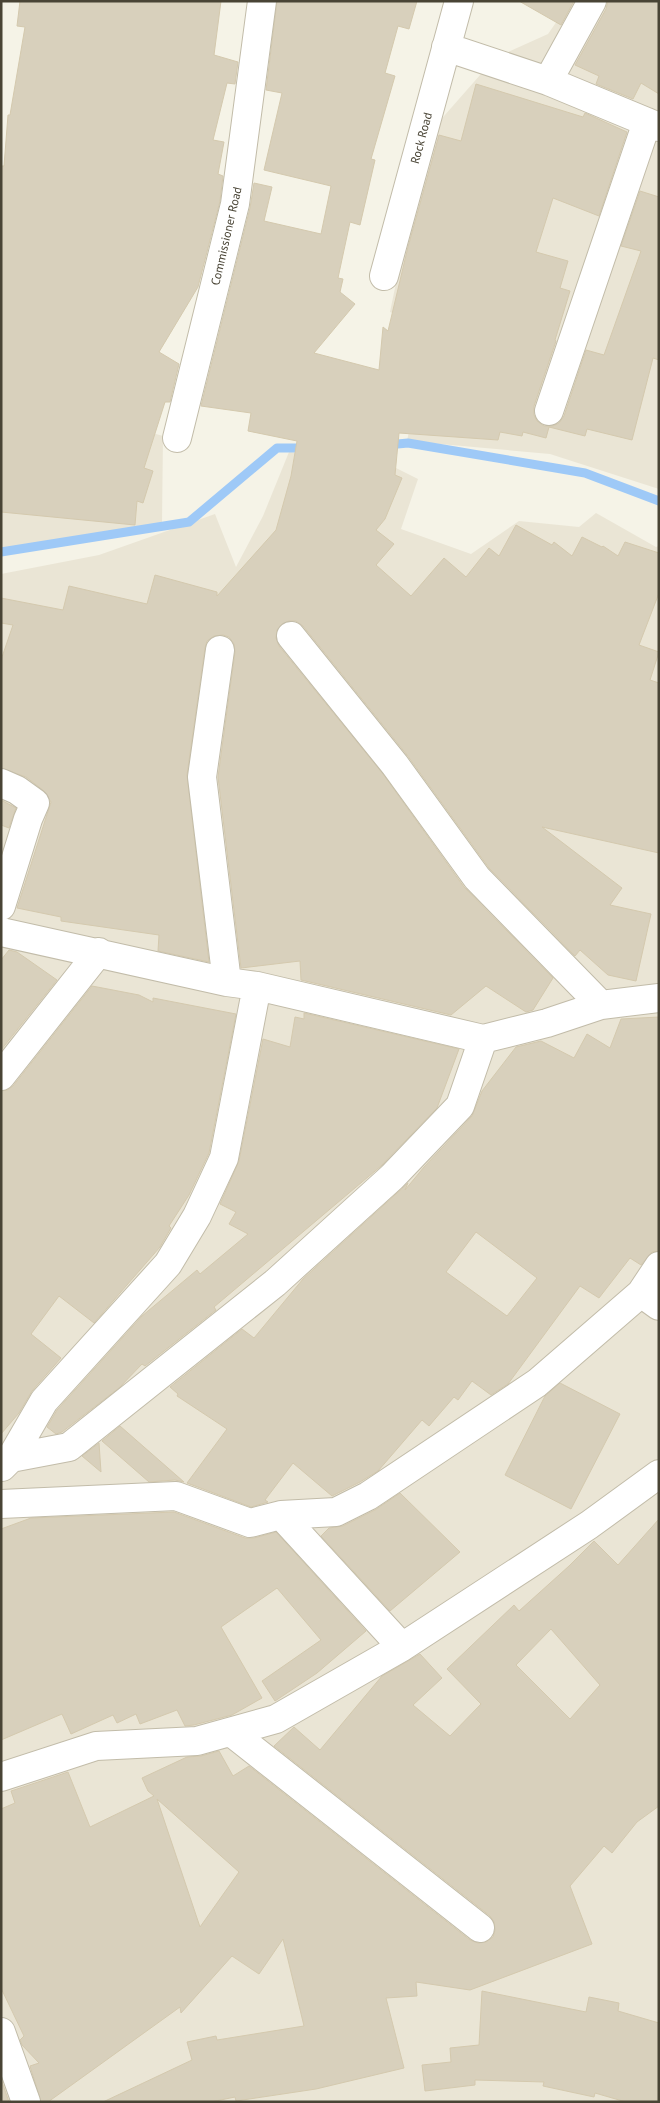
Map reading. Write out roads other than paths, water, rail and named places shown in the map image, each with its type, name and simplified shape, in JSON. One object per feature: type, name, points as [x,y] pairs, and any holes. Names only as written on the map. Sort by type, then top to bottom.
[{"type":"street","name":"Commissioner Road","points":[[177,438],[235,204],[262,1]]},
{"type":"street","name":"Rock Road","points":[[384,276],[459,1]]},
{"type":"street","points":[[548,81],[592,1]]},
{"type":"street","points":[[446,47],[548,81],[653,124],[549,411]]},
{"type":"street","points":[[291,636],[394,764],[477,878],[601,1005]]},
{"type":"street","points":[[220,650],[202,777],[227,982]]},
{"type":"street","points":[[1,784],[16,790],[35,803],[28,819],[1,906]]},
{"type":"street","points":[[1,932],[99,952],[227,982],[257,986],[483,1038],[546,1023],[601,1005],[659,998]]},
{"type":"street","points":[[1,1076],[99,952]]},
{"type":"street","points":[[6,1463],[44,1401],[168,1264],[197,1216],[224,1158],[257,986]]},
{"type":"street","points":[[6,1463],[69,1447],[275,1283],[392,1177],[460,1106],[483,1038]]},
{"type":"street","points":[[1,1504],[176,1496],[250,1523],[281,1515],[336,1512],[368,1496],[537,1383],[650,1299],[659,1266]]},
{"type":"street","points":[[1,1777],[96,1746],[196,1741],[276,1719],[402,1647],[589,1525],[659,1474]]},
{"type":"street","points":[[281,1515],[402,1647]]},
{"type":"street","points":[[232,1732],[480,1928]]},
{"type":"street","points":[[1,2032],[26,2102]]},
{"type":"waterway","points":[[387,445],[408,443],[585,473],[659,501]]},
{"type":"waterway","points":[[1,552],[189,522],[277,448],[306,448]]}]
